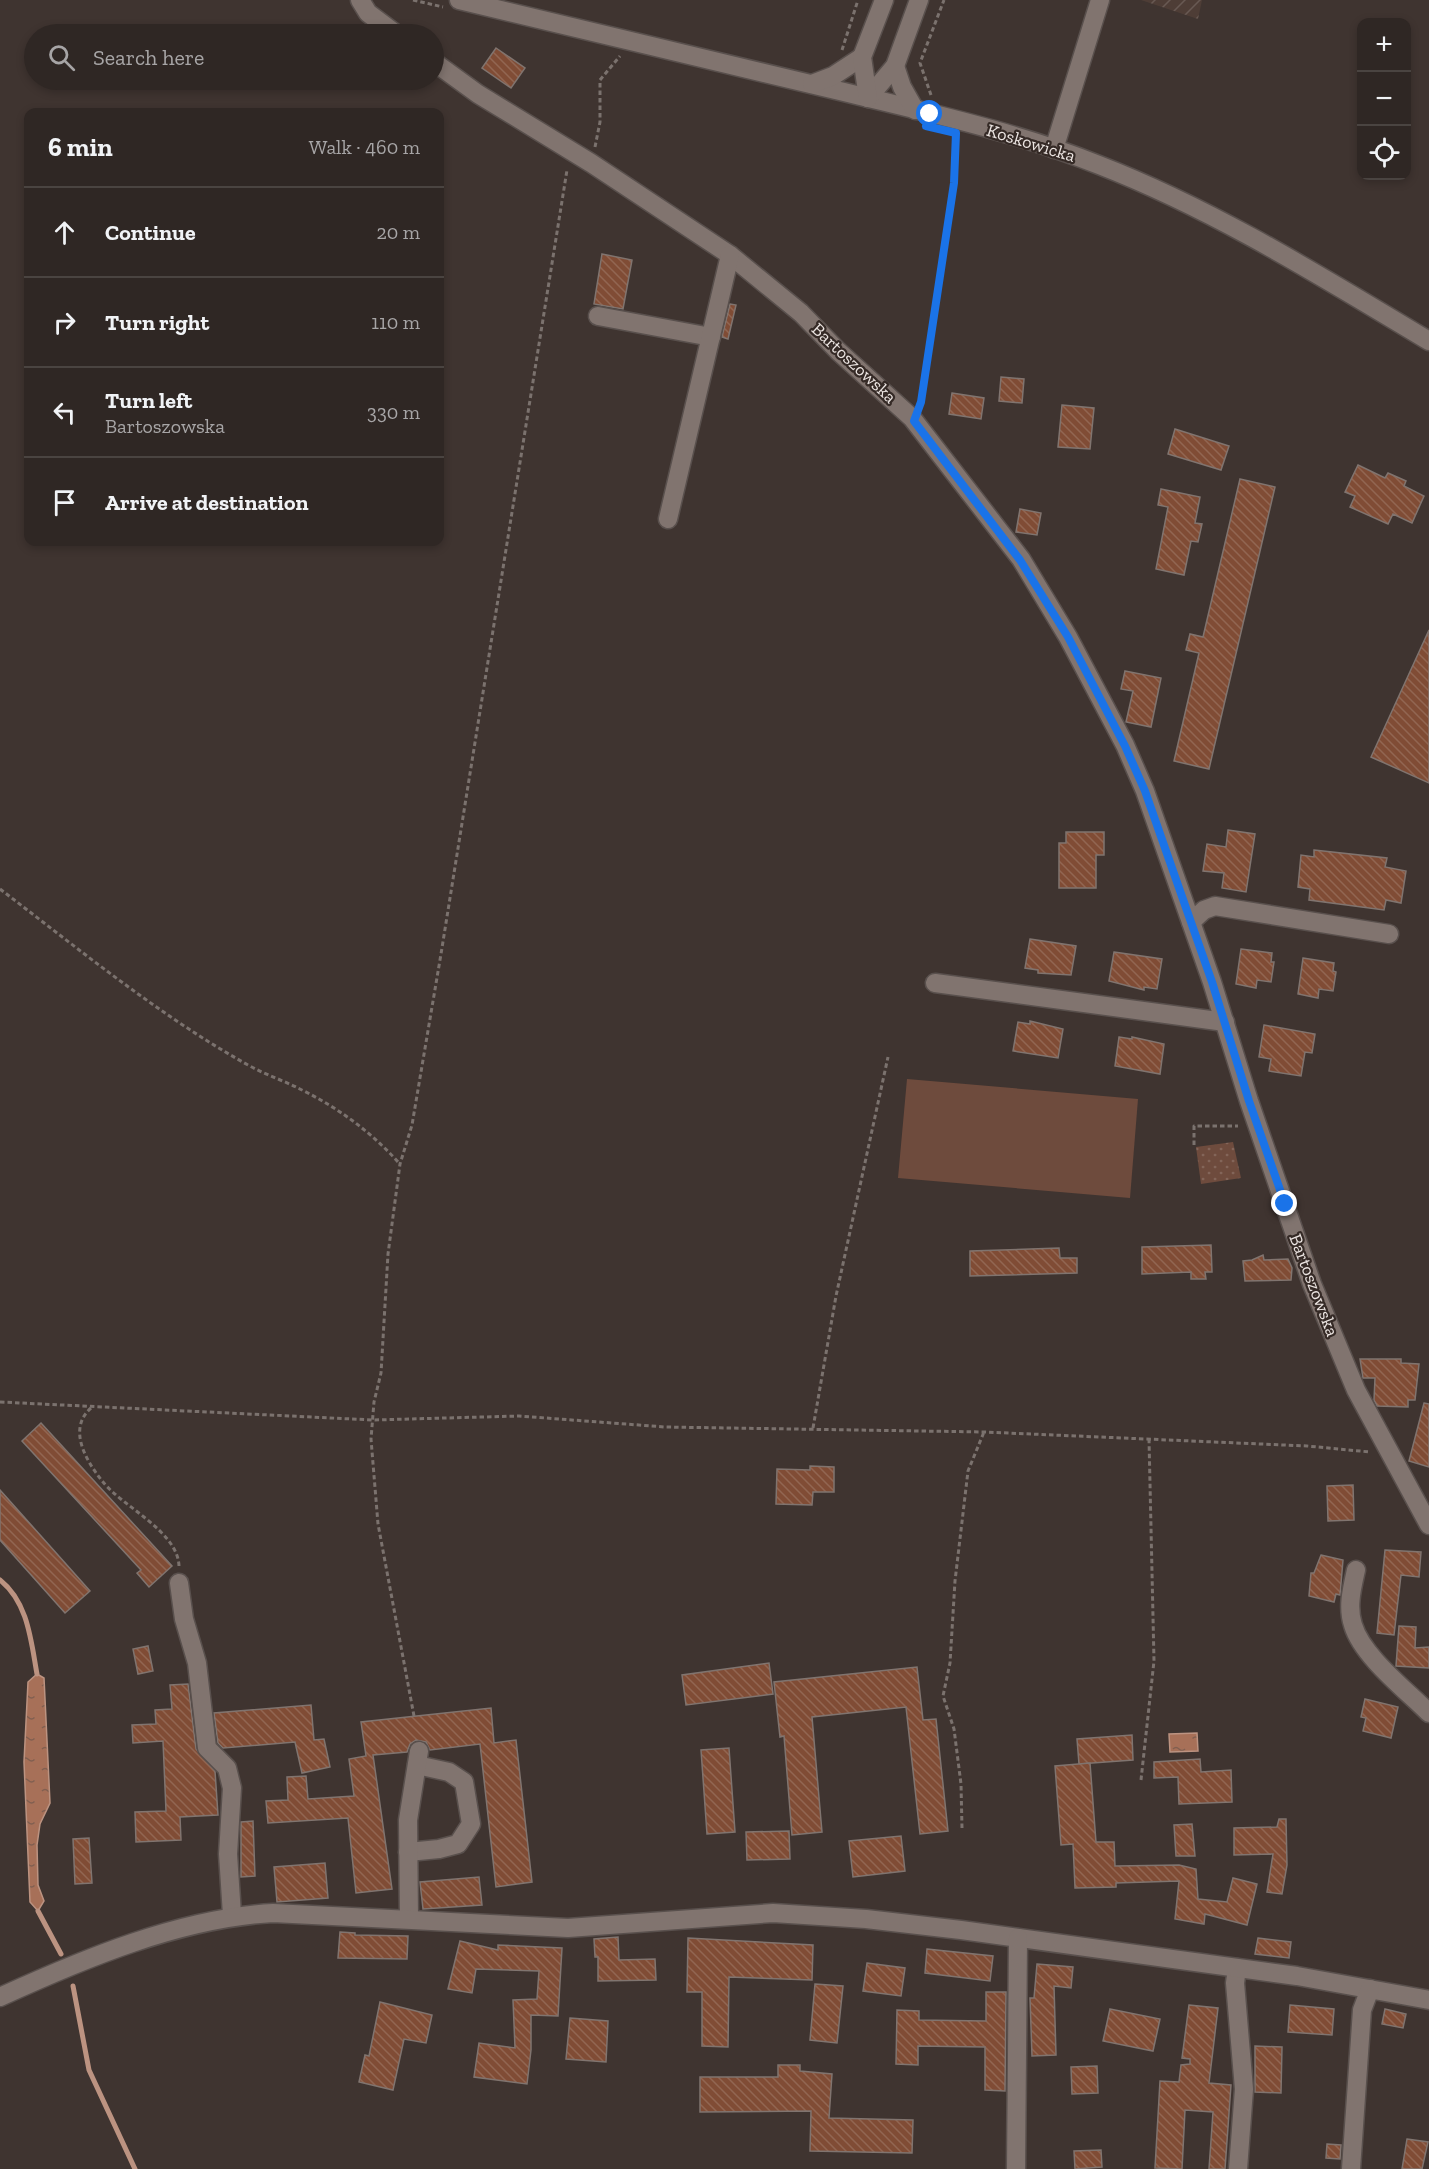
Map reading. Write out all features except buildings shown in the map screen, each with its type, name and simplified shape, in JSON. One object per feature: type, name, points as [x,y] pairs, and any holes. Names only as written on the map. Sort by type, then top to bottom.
[{"type":"street","points":[[360,0],[368,13],[383,24]]},
{"type":"street","points":[[812,84],[833,76],[856,56],[884,0]]},
{"type":"street","points":[[868,98],[895,66],[919,0]]},
{"type":"street","points":[[1054,149],[1100,0]]},
{"type":"street","name":"Koskowicka","points":[[453,4],[812,84],[1054,149],[1172,196],[1265,245],[1429,341]]},
{"type":"street","points":[[856,56],[868,98]]},
{"type":"street","points":[[895,66],[902,87],[923,112]]},
{"type":"street","name":"Bartoszowska","points":[[444,69],[478,94],[591,163],[730,255],[801,313],[914,421],[1020,560],[1068,637],[1125,746],[1145,791],[1285,1204],[1335,1341],[1356,1390],[1429,1525]]},
{"type":"street","points":[[668,519],[730,255]]},
{"type":"street","points":[[598,316],[711,336]]},
{"type":"street","points":[[1191,922],[1204,910],[1215,906],[1389,934]]},
{"type":"street","points":[[935,983],[1225,1022]]},
{"type":"street","points":[[1356,1570],[1350,1596],[1352,1623],[1358,1640],[1429,1713]]},
{"type":"street","points":[[179,1583],[184,1620],[197,1663],[207,1748],[227,1768],[232,1788],[228,1854],[232,1915]]},
{"type":"street","points":[[408,1852],[439,1849],[458,1844],[471,1824],[464,1782],[449,1772],[418,1758],[408,1820],[408,1852],[409,1919]]},
{"type":"street","points":[[0,1997],[107,1953],[232,1915],[273,1913],[568,1929],[773,1913],[866,1919],[1018,1938],[1237,1968],[1429,2000]]},
{"type":"street","points":[[1016,2169],[1018,1938]]},
{"type":"street","points":[[1237,1968],[1235,1983],[1244,2089],[1238,2169]]},
{"type":"street","points":[[1351,2169],[1362,2010],[1370,1989]]},
{"type":"path","points":[[413,0],[453,4]]},
{"type":"path","points":[[856,56],[842,51],[858,0]]},
{"type":"path","points":[[923,112],[933,102],[930,86],[920,70],[920,63],[944,0]]},
{"type":"path","points":[[591,163],[600,122],[600,80],[622,52]]},
{"type":"path","points":[[914,421],[921,402],[954,183],[956,133]]},
{"type":"path","points":[[414,1716],[378,1524],[371,1439],[381,1373],[388,1254],[400,1164],[412,1125],[441,954],[569,150]]},
{"type":"path","points":[[0,889],[123,983],[172,1016],[249,1065],[345,1114],[377,1138],[400,1164]]},
{"type":"path","points":[[813,1428],[833,1306],[888,1057]]},
{"type":"path","points":[[1194,1145],[1194,1126],[1258,1125]]},
{"type":"path","points":[[0,1402],[373,1420],[519,1416],[664,1427],[984,1432],[1307,1446],[1390,1454]]},
{"type":"path","points":[[91,1408],[82,1416],[78,1433],[82,1448],[103,1482],[163,1534],[179,1556],[179,1583]]},
{"type":"path","points":[[962,1828],[961,1784],[954,1729],[943,1696],[950,1663],[968,1471],[984,1432]]},
{"type":"path","points":[[1141,1780],[1154,1661],[1149,1439]]},
{"type":"shaded area","points":[[1141,0],[1202,0],[1198,19]]},
{"type":"shaded area","points":[[907,1079],[1138,1099],[1130,1198],[898,1178]]},
{"type":"shaded area","points":[[1233,1142],[1241,1178],[1201,1184],[1196,1147]]},
{"type":"water","points":[[37,1674],[44,1678],[50,1803],[40,1824],[37,1845],[38,1885],[44,1901],[38,1911],[30,1902],[24,1762],[28,1682]]},
{"type":"water","points":[[1197,1733],[1198,1751],[1170,1752],[1169,1734]]},
{"type":"waterway","points":[[0,1580],[17,1599],[27,1623],[37,1674]]},
{"type":"waterway","points":[[38,1911],[61,1954]]},
{"type":"waterway","points":[[73,1986],[89,2070],[135,2169]]},
{"type":"route","points":[[930,114],[926,126],[956,133],[954,183],[921,402],[914,421],[1020,560],[1068,637],[1125,746],[1145,791],[1212,982],[1249,1101],[1285,1204]]}]
